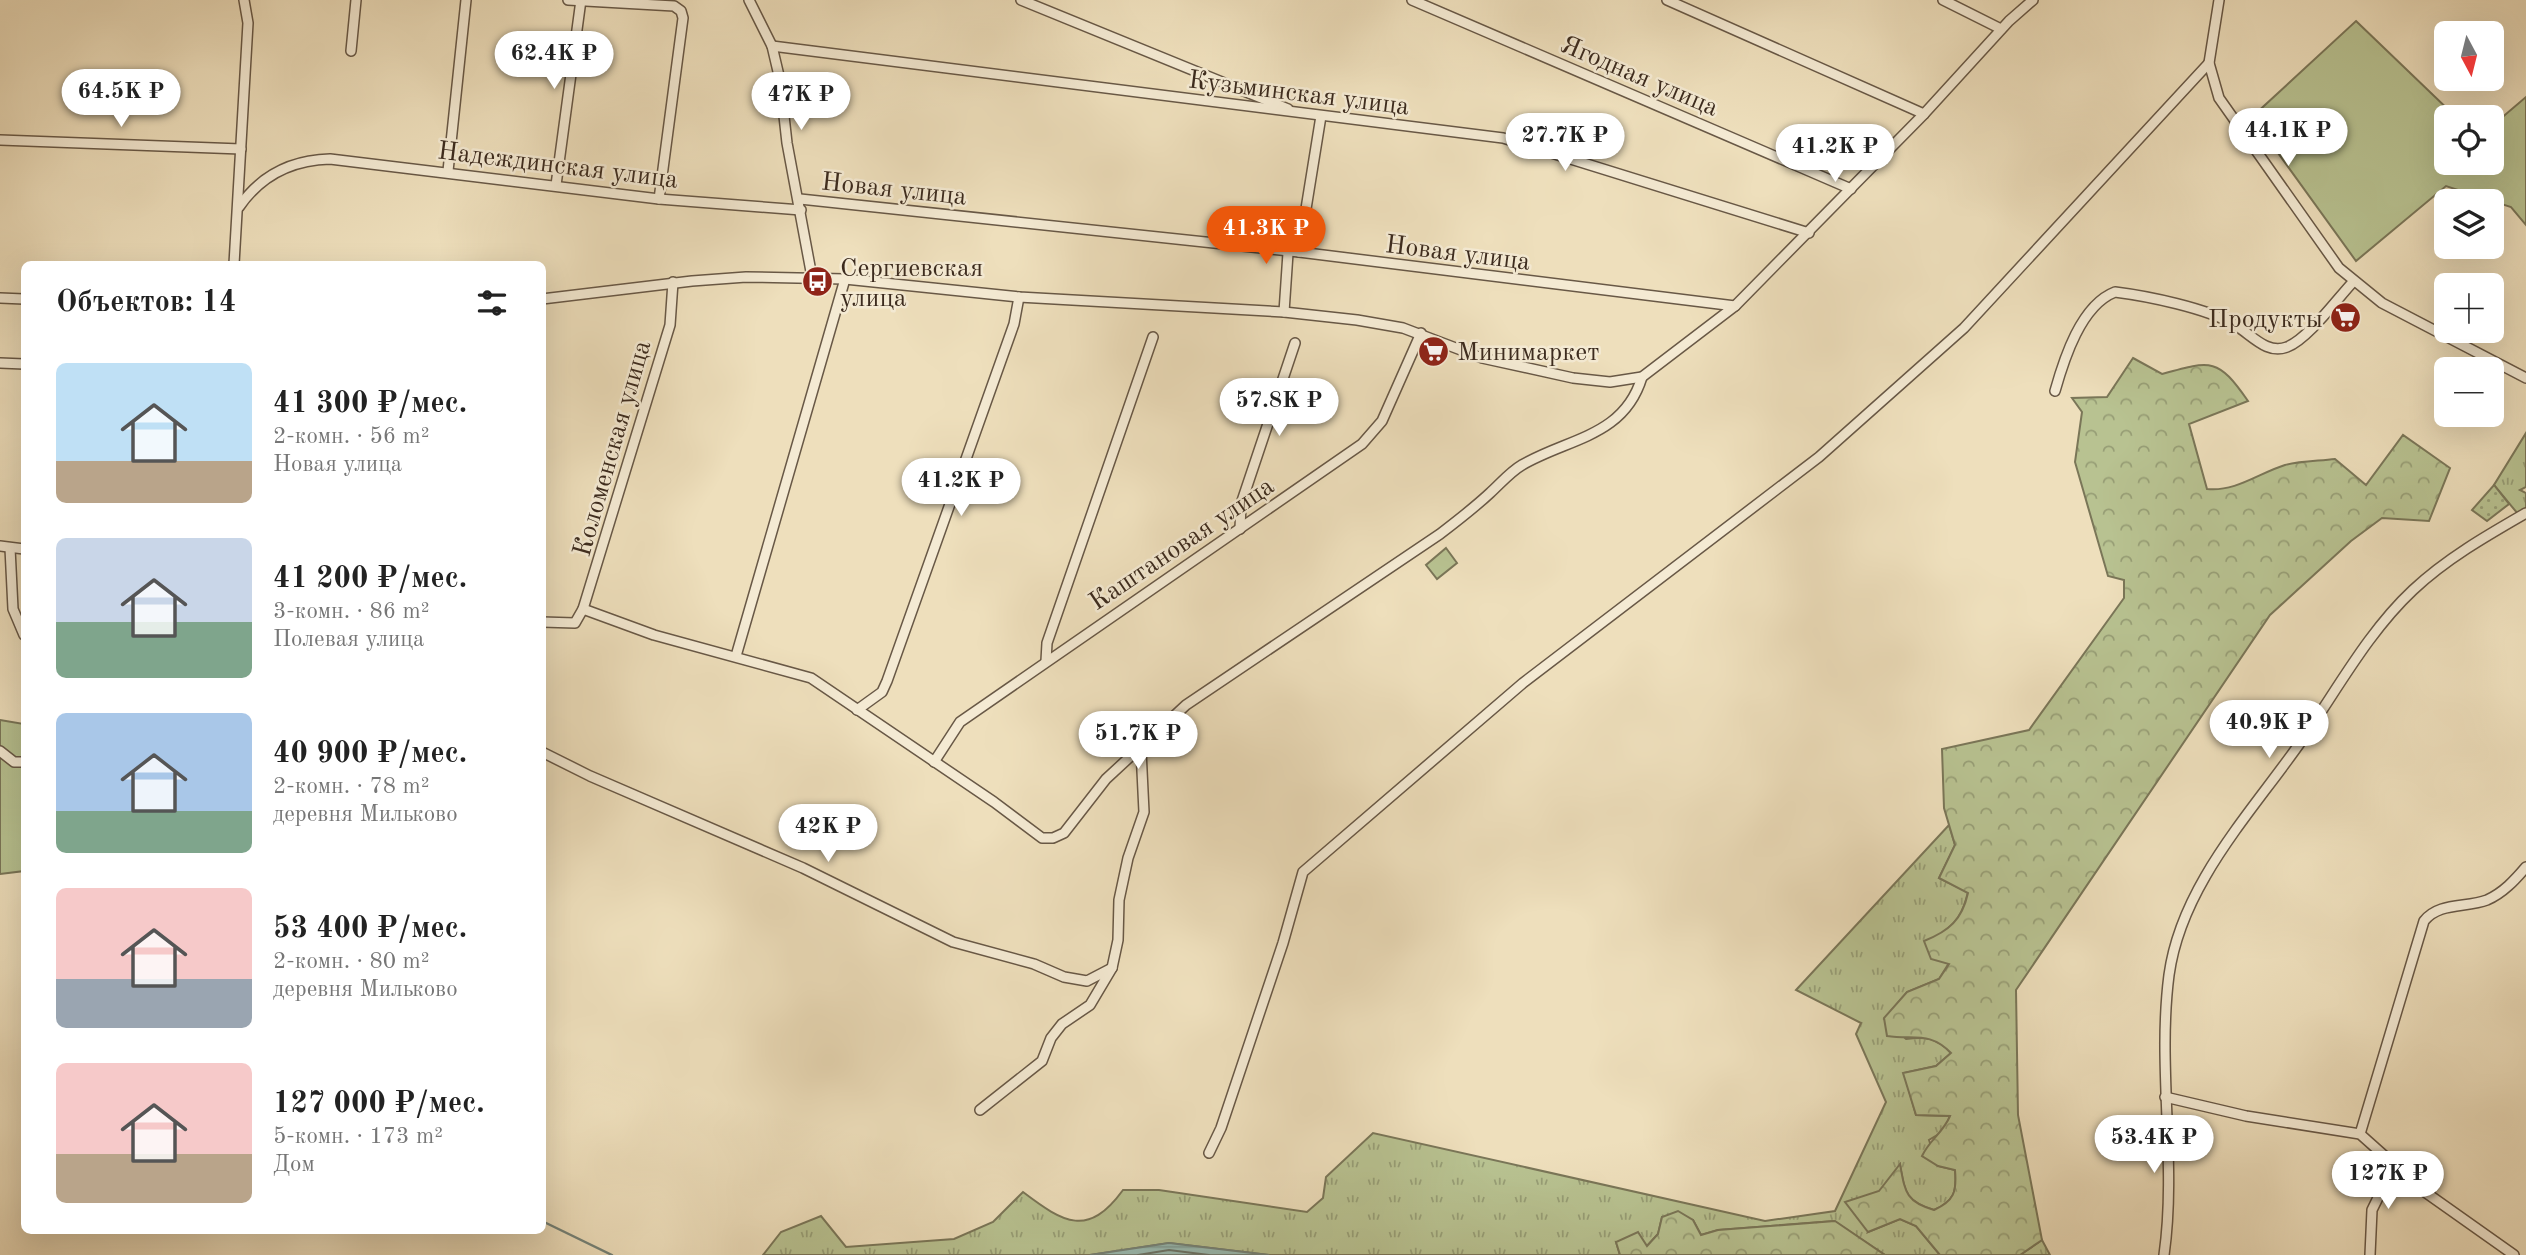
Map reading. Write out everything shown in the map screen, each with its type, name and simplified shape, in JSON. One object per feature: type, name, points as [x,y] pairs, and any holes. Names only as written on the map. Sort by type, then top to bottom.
[{"type":"street","points":[[234,261],[248,23],[244,0]]},
{"type":"street","points":[[351,51],[356,0]]},
{"type":"street","points":[[448,171],[466,0]]},
{"type":"street","points":[[568,0],[674,6],[681,11],[683,18],[659,199]]},
{"type":"street","points":[[556,185],[581,0]]},
{"type":"street","points":[[749,0],[772,46],[813,277]]},
{"type":"street","points":[[1021,0],[1299,113]]},
{"type":"street","name":"Ягодная улица","points":[[1412,0],[1852,189]]},
{"type":"street","points":[[1667,0],[1924,114]]},
{"type":"street","points":[[1943,0],[1958,4],[2001,29]]},
{"type":"street","points":[[546,298],[673,282],[746,277],[845,279],[1019,297],[1284,312],[1357,320],[1421,333],[1482,358],[1573,378],[1610,382],[1642,377],[1735,306],[1852,189],[2001,29],[2033,0]]},
{"type":"street","points":[[2219,0],[2209,63],[2219,98],[2339,268],[2382,303],[2526,378]]},
{"type":"street","name":"Кузьминская улица","points":[[772,46],[1503,138],[1809,233]]},
{"type":"street","points":[[1209,1153],[1221,1128],[1279,956],[1303,872],[1524,683],[1819,457],[1905,382],[1964,328],[2209,63]]},
{"type":"street","points":[[1299,252],[1321,116]]},
{"type":"street","points":[[0,140],[241,149]]},
{"type":"street","name":"Надеждинская улица","points":[[239,207],[262,180],[287,166],[309,160],[330,159],[448,171],[659,199],[801,210]]},
{"type":"street","name":"Новая улица","points":[[800,199],[1288,253],[1299,252],[1735,306]]},
{"type":"street","points":[[1284,312],[1288,253]]},
{"type":"street","points":[[736,656],[845,279]]},
{"type":"street","name":"Коломенская улица","points":[[546,622],[575,623],[583,609],[670,325],[673,282]]},
{"type":"street","points":[[2055,391],[2060,374],[2091,311],[2102,297],[2115,292],[2215,315],[2234,324],[2269,349],[2279,349],[2298,340],[2353,282]]},
{"type":"street","points":[[858,710],[882,692],[887,681],[1014,324],[1019,297]]},
{"type":"street","points":[[0,298],[21,299]]},
{"type":"street","name":"Каштановая улица","points":[[934,762],[960,722],[1373,434],[1421,333]]},
{"type":"street","points":[[1046,661],[1047,643],[1153,337]]},
{"type":"street","points":[[1240,529],[1241,504],[1295,343]]},
{"type":"street","points":[[0,363],[21,364]]},
{"type":"street","points":[[583,609],[654,635],[811,678],[994,802],[1021,825],[1042,838],[1053,838],[1063,833],[1106,779],[1141,750],[1186,705],[1450,527],[1522,464],[1568,447],[1617,418],[1636,396],[1642,377]]},
{"type":"street","points":[[2164,1255],[2170,1210],[2165,1097],[2169,975],[2184,916],[2217,858],[2374,634],[2411,592],[2447,561],[2526,513]]},
{"type":"street","points":[[5,547],[13,608],[21,628]]},
{"type":"street","points":[[980,1110],[1042,1061],[1051,1038],[1062,1024],[1090,1005],[1112,968],[1121,890],[1144,812],[1141,750]]},
{"type":"street","points":[[0,751],[14,762],[21,762]]},
{"type":"street","points":[[546,754],[590,776],[803,868],[953,942],[1034,964],[1064,977],[1087,981],[1112,968]]},
{"type":"street","points":[[2360,1134],[2424,922],[2436,911],[2488,900],[2507,888],[2526,867]]},
{"type":"street","points":[[2165,1097],[2246,1116],[2360,1134],[2425,1192],[2515,1254]]},
{"type":"street","points":[[2370,1255],[2372,1210],[2394,1165]]},
{"type":"green space","points":[[2356,21],[2444,105],[2434,105],[2434,175],[2504,175],[2504,116],[2526,97],[2526,225],[2511,207],[2504,205],[2504,189],[2455,189],[2446,186],[2434,189],[2434,196],[2356,261],[2252,117]]},
{"type":"green space","points":[[2133,358],[2162,374],[2192,366],[2213,366],[2229,377],[2248,401],[2189,424],[2207,489],[2238,485],[2285,465],[2335,459],[2366,485],[2403,435],[2450,468],[2429,521],[2382,518],[2351,541],[2270,615],[2016,990],[2018,1115],[2042,1240],[2020,1255],[1940,1255],[1916,1226],[1900,1219],[1868,1232],[1845,1202],[1879,1191],[1900,1164],[1908,1194],[1924,1207],[1934,1210],[1941,1207],[1955,1190],[1955,1170],[1938,1166],[1922,1156],[1950,1116],[1916,1115],[1903,1073],[1936,1066],[1951,1053],[1929,1039],[1887,1036],[1884,1018],[1907,992],[1939,979],[1949,964],[1931,959],[1924,941],[1941,933],[1953,923],[1962,910],[1968,893],[1939,878],[1955,845],[1944,808],[1942,749],[2029,730],[2124,598],[2124,580],[2108,576],[2075,462],[2082,412],[2072,398],[2107,397]]},
{"type":"green space","points":[[2526,433],[2526,487],[2520,490],[2526,493],[2526,509],[2518,514],[2494,485]]},
{"type":"green space","points":[[2494,485],[2509,504],[2487,521],[2472,510]]},
{"type":"green space","points":[[1446,548],[1457,563],[1437,579],[1426,565]]},
{"type":"green space","points":[[0,720],[21,724],[21,871],[0,874]]},
{"type":"green space","points":[[1949,825],[1955,845],[1939,878],[1968,892],[1958,917],[1939,935],[1949,963],[1939,979],[1907,992],[1884,1019],[1906,1039],[1931,1039],[1951,1053],[1936,1066],[1904,1073],[1916,1115],[1950,1116],[1944,1131],[1929,1140],[1938,1166],[1955,1170],[1955,1190],[1941,1207],[1934,1210],[1924,1207],[1912,1199],[1905,1189],[1900,1165],[1868,1232],[1900,1219],[1916,1226],[1940,1255],[1885,1255],[1834,1221],[1718,1230],[1701,1235],[1693,1220],[1662,1217],[1658,1234],[1647,1246],[1616,1242],[1620,1255],[1269,1255],[1169,1243],[1090,1255],[763,1255],[781,1232],[821,1216],[846,1247],[954,1239],[993,1222],[1023,1192],[1051,1212],[1075,1221],[1098,1215],[1123,1190],[1159,1190],[1307,1212],[1323,1198],[1326,1177],[1373,1133],[1765,1221],[1835,1211],[1886,1102],[1856,1034],[1861,1023],[1796,990]]},
{"type":"green space","points":[[1678,1211],[1693,1220],[1701,1235],[1718,1230],[1835,1221],[1885,1255],[1620,1255],[1616,1242],[1638,1232],[1647,1246],[1658,1234],[1662,1217]]},
{"type":"green space","points":[[2042,1240],[2050,1255],[2020,1255]]},
{"type":"water","points":[[1169,1243],[1269,1255],[1090,1255]]},
{"type":"waterway","points":[[546,1223],[612,1255]]},
{"type":"place","name":"Сергиевская улица","points":[[817,282]]},
{"type":"place","name":"Продукты","points":[[2346,318]]},
{"type":"place","name":"Минимаркет","points":[[1434,351]]}]
